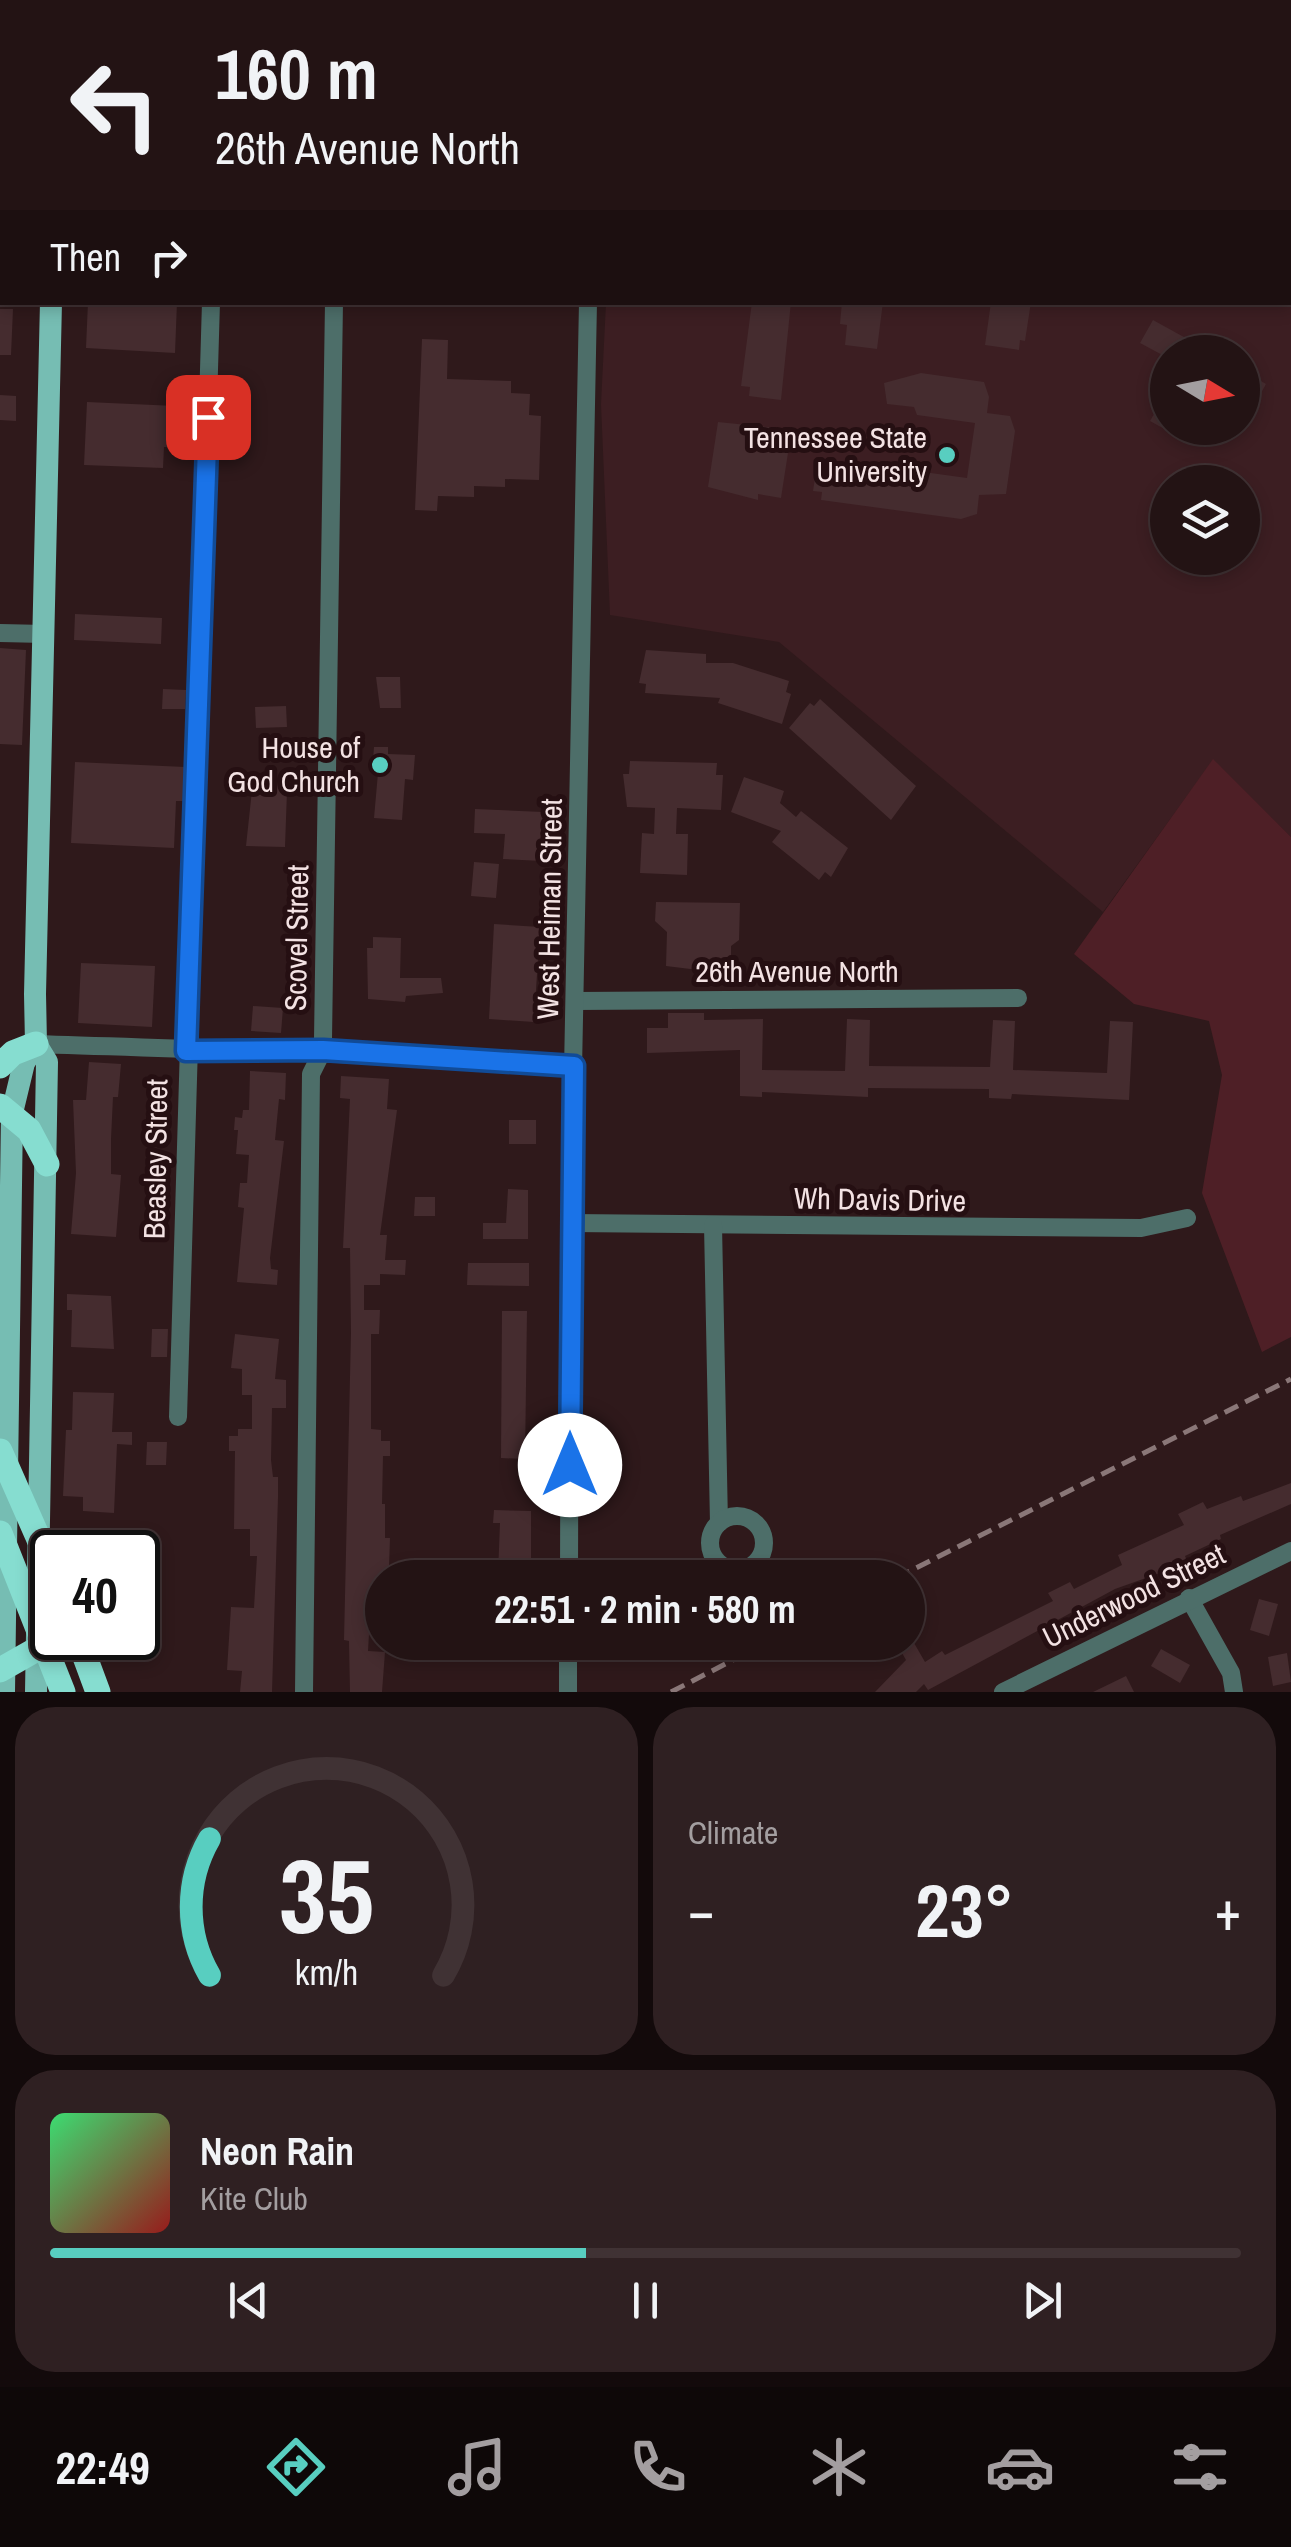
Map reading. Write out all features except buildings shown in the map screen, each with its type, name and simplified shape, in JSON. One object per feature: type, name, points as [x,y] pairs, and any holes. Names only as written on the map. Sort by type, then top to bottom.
[{"type":"highway","points":[[0,1066],[14,1053],[36,1044]]},
{"type":"highway","points":[[6,1110],[29,1130],[48,1164]]},
{"type":"highway","points":[[0,1451],[35,1530]]},
{"type":"highway","points":[[0,1534],[63,1692]]},
{"type":"highway","points":[[3,1677],[30,1655]]},
{"type":"highway","points":[[86,1660],[98,1692]]},
{"type":"main road","points":[[3,1677],[6,1110],[24,1063],[36,1044],[50,305]]},
{"type":"main road","points":[[36,1044],[48,1062],[40,1530]]},
{"type":"main road","points":[[36,1692],[37,1660]]},
{"type":"street","name":"Beasley Street","points":[[178,1417],[211,305]]},
{"type":"street","name":"Scovel Street","points":[[304,1692],[311,1074],[323,1050],[334,305]]},
{"type":"street","name":"West Heiman Street","points":[[569,1560],[570,1223],[588,305]]},
{"type":"street","points":[[0,633],[45,634]]},
{"type":"street","name":"26th Avenue North","points":[[576,1000],[1018,998]]},
{"type":"street","points":[[36,1044],[186,1051],[323,1050],[574,1066]]},
{"type":"street","name":"Wh Davis Drive","points":[[570,1223],[1141,1228],[1187,1218]]},
{"type":"street","points":[[713,1225],[718,1523]]},
{"type":"street","name":"Underwood Street","points":[[1002,1692],[1291,1551]]},
{"type":"street","points":[[1189,1598],[1230,1674],[1234,1692]]},
{"type":"street","points":[[568,1660],[568,1692]]},
{"type":"shaded area","name":"Tennessee State University","points":[[606,305],[1291,305],[1291,837],[1213,760],[1103,912],[779,642],[610,615],[601,404]]},
{"type":"shaded area","points":[[1213,759],[1291,837],[1291,1337],[1262,1352],[1202,1193],[1222,1075],[1209,1021],[1134,1004],[1074,954]]},
{"type":"railway","points":[[925,1563],[1291,1379]]},
{"type":"railway","points":[[671,1692],[733,1660]]},
{"type":"place","name":"Tennessee State University","points":[[947,455]]},
{"type":"place","name":"House of God Church","points":[[380,765]]},
{"type":"route","points":[[208,417],[186,1051],[323,1050],[574,1066],[570,1465]]}]
